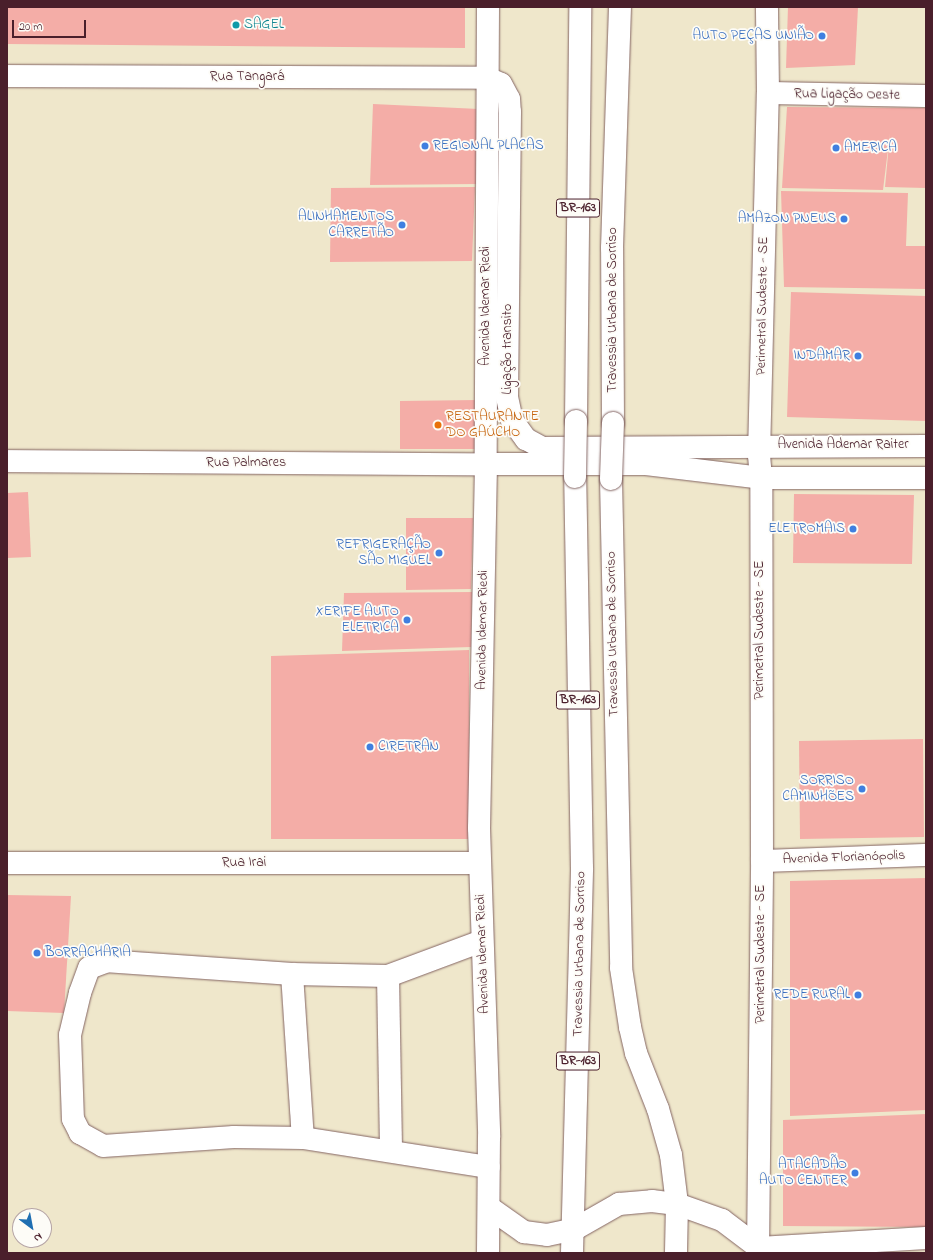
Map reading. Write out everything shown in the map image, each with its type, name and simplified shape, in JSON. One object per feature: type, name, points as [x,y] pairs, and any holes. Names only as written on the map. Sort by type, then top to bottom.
[{"type":"main road","name":"Avenida Idemar Riedi","points":[[488,7],[486,464],[480,863],[490,1208],[488,1253]]},
{"type":"main road","name":"Travessia Urbana de Sorriso","points":[[572,1253],[575,1229],[582,868],[575,477],[580,7]]},
{"type":"main road","name":"Travessia Urbana de Sorriso","points":[[620,7],[612,248],[614,423],[611,479],[621,968],[630,1027],[636,1053],[658,1109],[671,1155],[677,1204],[676,1253]]},
{"type":"main road","name":"Perimetral Sudeste - SE","points":[[757,1251],[762,861],[761,478],[759,444],[768,93],[767,7]]},
{"type":"main road","name":"Rua Tangará","points":[[7,76],[487,78]]},
{"type":"main road","name":"Ligação transito","points":[[487,78],[501,84],[509,99],[510,112],[507,398],[512,420],[526,438],[542,448],[759,444]]},
{"type":"main road","name":"Rua Ligação Oeste","points":[[768,93],[926,96]]},
{"type":"main road","name":"Avenida Ademar Raiter","points":[[759,444],[926,446]]},
{"type":"main road","name":"Rua Palmares","points":[[7,461],[646,464],[761,478]]},
{"type":"main road","points":[[761,478],[926,478]]},
{"type":"main road","name":"Avenida Florianópolis","points":[[762,861],[926,855]]},
{"type":"main road","name":"Rua Irai","points":[[7,863],[480,863]]},
{"type":"main road","points":[[482,941],[388,976],[292,974],[108,961],[89,968],[80,993],[70,1035],[73,1120],[80,1133],[103,1146],[234,1137],[303,1138],[489,1167]]},
{"type":"main road","points":[[292,974],[303,1138]]},
{"type":"main road","points":[[388,976],[391,1151]]},
{"type":"main road","points":[[490,1208],[524,1232],[547,1235],[575,1229],[619,1204],[652,1201],[677,1204],[722,1220],[757,1251],[926,1238]]},
{"type":"building","name":"SAGEL","points":[[7,7],[465,7],[465,48],[7,44]]},
{"type":"building","name":"AUTO PEÇAS UNIÃO","points":[[788,7],[858,7],[855,65],[786,68]]},
{"type":"building","name":"REGIONAL PLACAS","points":[[373,104],[479,109],[478,184],[370,185]]},
{"type":"building","name":"AMERICA","points":[[787,107],[926,108],[926,188],[885,187],[890,133],[883,190],[782,188]]},
{"type":"building","name":"ALINHAMENTOS CARRETÃO","points":[[475,187],[472,261],[330,262],[331,188]]},
{"type":"building","name":"AMAZON PNEUS","points":[[781,191],[908,193],[906,246],[926,246],[926,289],[784,287]]},
{"type":"building","name":"INDAMAR","points":[[791,292],[926,296],[926,421],[787,417]]},
{"type":"building","name":"RESTAURANTE DO GAÚCHO","points":[[477,400],[477,449],[400,449],[400,401]]},
{"type":"building","points":[[28,492],[31,557],[7,558],[7,493]]},
{"type":"building","name":"ELETROMAIS","points":[[794,494],[914,495],[912,564],[793,563]]},
{"type":"building","name":"REFRIGERAÇÃO SÃO MIGUEL","points":[[406,518],[473,518],[471,589],[406,590]]},
{"type":"building","name":"XERIFE AUTO ELETRICA","points":[[472,592],[471,647],[342,651],[344,593]]},
{"type":"building","name":"CIRETRAN","points":[[469,650],[469,839],[271,839],[271,656]]},
{"type":"building","name":"SORRISO CAMINHÕES","points":[[923,739],[924,837],[800,839],[799,741]]},
{"type":"building","name":"REDE RURAL","points":[[926,878],[926,1110],[790,1116],[790,881]]},
{"type":"building","name":"BORRACHARIA","points":[[7,895],[71,896],[64,1013],[7,1011]]},
{"type":"building","name":"ATACADÃO AUTO CENTER","points":[[926,1114],[926,1227],[783,1226],[783,1120]]},
{"type":"place","name":"SAGEL","points":[[236,25]]},
{"type":"place","name":"AUTO PEÇAS UNIÃO","points":[[822,36]]},
{"type":"place","name":"REGIONAL PLACAS","points":[[425,146]]},
{"type":"place","name":"AMERICA","points":[[836,148]]},
{"type":"place","name":"AMAZON PNEUS","points":[[844,219]]},
{"type":"place","name":"ALINHAMENTOS CARRETÃO","points":[[402,225]]},
{"type":"place","name":"INDAMAR","points":[[858,356]]},
{"type":"place","name":"RESTAURANTE DO GAÚCHO","points":[[438,425]]},
{"type":"place","name":"ELETROMAIS","points":[[853,529]]},
{"type":"place","name":"REFRIGERAÇÃO SÃO MIGUEL","points":[[439,553]]},
{"type":"place","name":"XERIFE AUTO ELETRICA","points":[[407,620]]},
{"type":"place","name":"CIRETRAN","points":[[370,747]]},
{"type":"place","name":"SORRISO CAMINHÕES","points":[[862,789]]},
{"type":"place","name":"BORRACHARIA","points":[[37,953]]},
{"type":"place","name":"REDE RURAL","points":[[858,995]]},
{"type":"place","name":"ATACADÃO AUTO CENTER","points":[[855,1173]]}]
